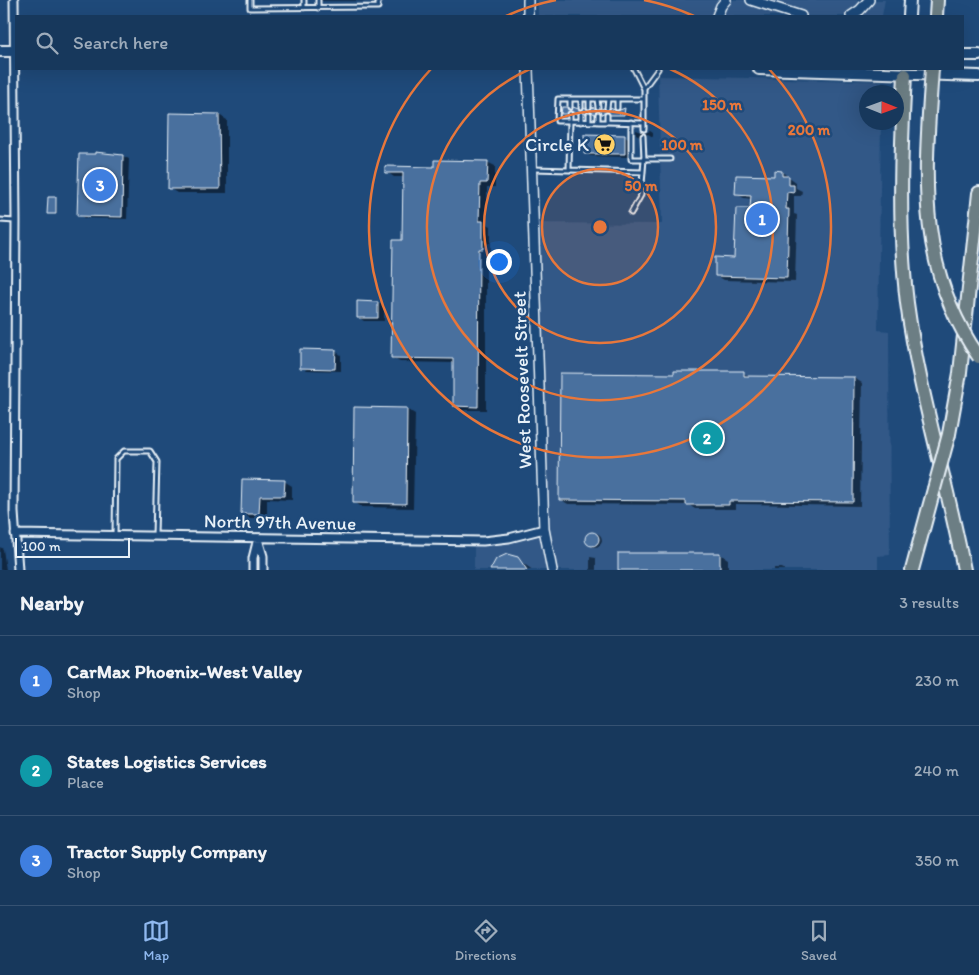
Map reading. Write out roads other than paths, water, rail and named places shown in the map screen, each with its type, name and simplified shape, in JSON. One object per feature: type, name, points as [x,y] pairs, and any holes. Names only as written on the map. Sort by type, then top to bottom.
[{"type":"highway","points":[[932,70],[926,173],[928,225],[935,259],[948,301],[954,316],[979,357]]},
{"type":"highway","points":[[905,72],[902,244],[907,302],[918,366],[964,570]]},
{"type":"highway","points":[[912,570],[950,434],[961,366],[979,193]]},
{"type":"main road","points":[[909,15],[910,0]]},
{"type":"main road","points":[[0,51],[15,51]]},
{"type":"main road","points":[[964,55],[979,56]]},
{"type":"main road","points":[[808,70],[979,76]]},
{"type":"street","points":[[14,0],[15,51]]},
{"type":"street","points":[[528,0],[528,15]]},
{"type":"street","points":[[717,15],[726,0]]},
{"type":"street","points":[[751,0],[798,15]]},
{"type":"street","points":[[852,15],[869,0]]},
{"type":"street","points":[[15,70],[15,534],[18,570]]},
{"type":"street","name":"West Roosevelt Street","points":[[528,70],[544,529],[552,570]]},
{"type":"street","name":"North 97th Avenue","points":[[15,534],[483,541],[509,538],[544,529]]},
{"type":"street","points":[[253,570],[253,558],[258,538]]},
{"type":"street","points":[[258,538],[263,556],[263,570]]},
{"type":"lane","points":[[250,0],[250,8],[378,7],[378,0]]},
{"type":"lane","points":[[304,0],[304,8]]},
{"type":"lane","points":[[318,0],[318,8]]},
{"type":"lane","points":[[333,0],[333,7]]},
{"type":"lane","points":[[344,6],[345,0]]},
{"type":"lane","points":[[360,0],[360,6]]},
{"type":"lane","points":[[635,70],[644,88],[644,129]]},
{"type":"lane","points":[[644,88],[657,70]]},
{"type":"lane","points":[[644,98],[558,99],[557,121],[644,122]]},
{"type":"lane","points":[[570,99],[570,107]]},
{"type":"lane","points":[[581,99],[581,107]]},
{"type":"lane","points":[[589,99],[589,107]]},
{"type":"lane","points":[[597,99],[598,107]]},
{"type":"lane","points":[[607,108],[608,99]]},
{"type":"lane","points":[[617,99],[617,108]]},
{"type":"lane","points":[[569,170],[570,114]]},
{"type":"lane","points":[[581,114],[581,122]]},
{"type":"lane","points":[[589,114],[589,122]]},
{"type":"lane","points":[[598,114],[598,122]]},
{"type":"lane","points":[[607,115],[607,122]]},
{"type":"lane","points":[[617,115],[617,122]]},
{"type":"lane","points":[[631,122],[631,159],[670,159]]},
{"type":"lane","points":[[631,213],[641,195],[644,136]]},
{"type":"lane","points":[[530,169],[643,172]]},
{"type":"lane","points":[[0,220],[16,221]]},
{"type":"lane","points":[[115,536],[116,460],[124,451],[150,451],[157,462],[156,536]]},
{"type":"place","name":"Circle K","points":[[605,144]]},
{"type":"place","name":"Tractor Supply Company","points":[[100,185]]},
{"type":"place","name":"CarMax Phoenix-West Valley","points":[[762,219]]},
{"type":"place","name":"States Logistics Services","points":[[707,438]]}]
